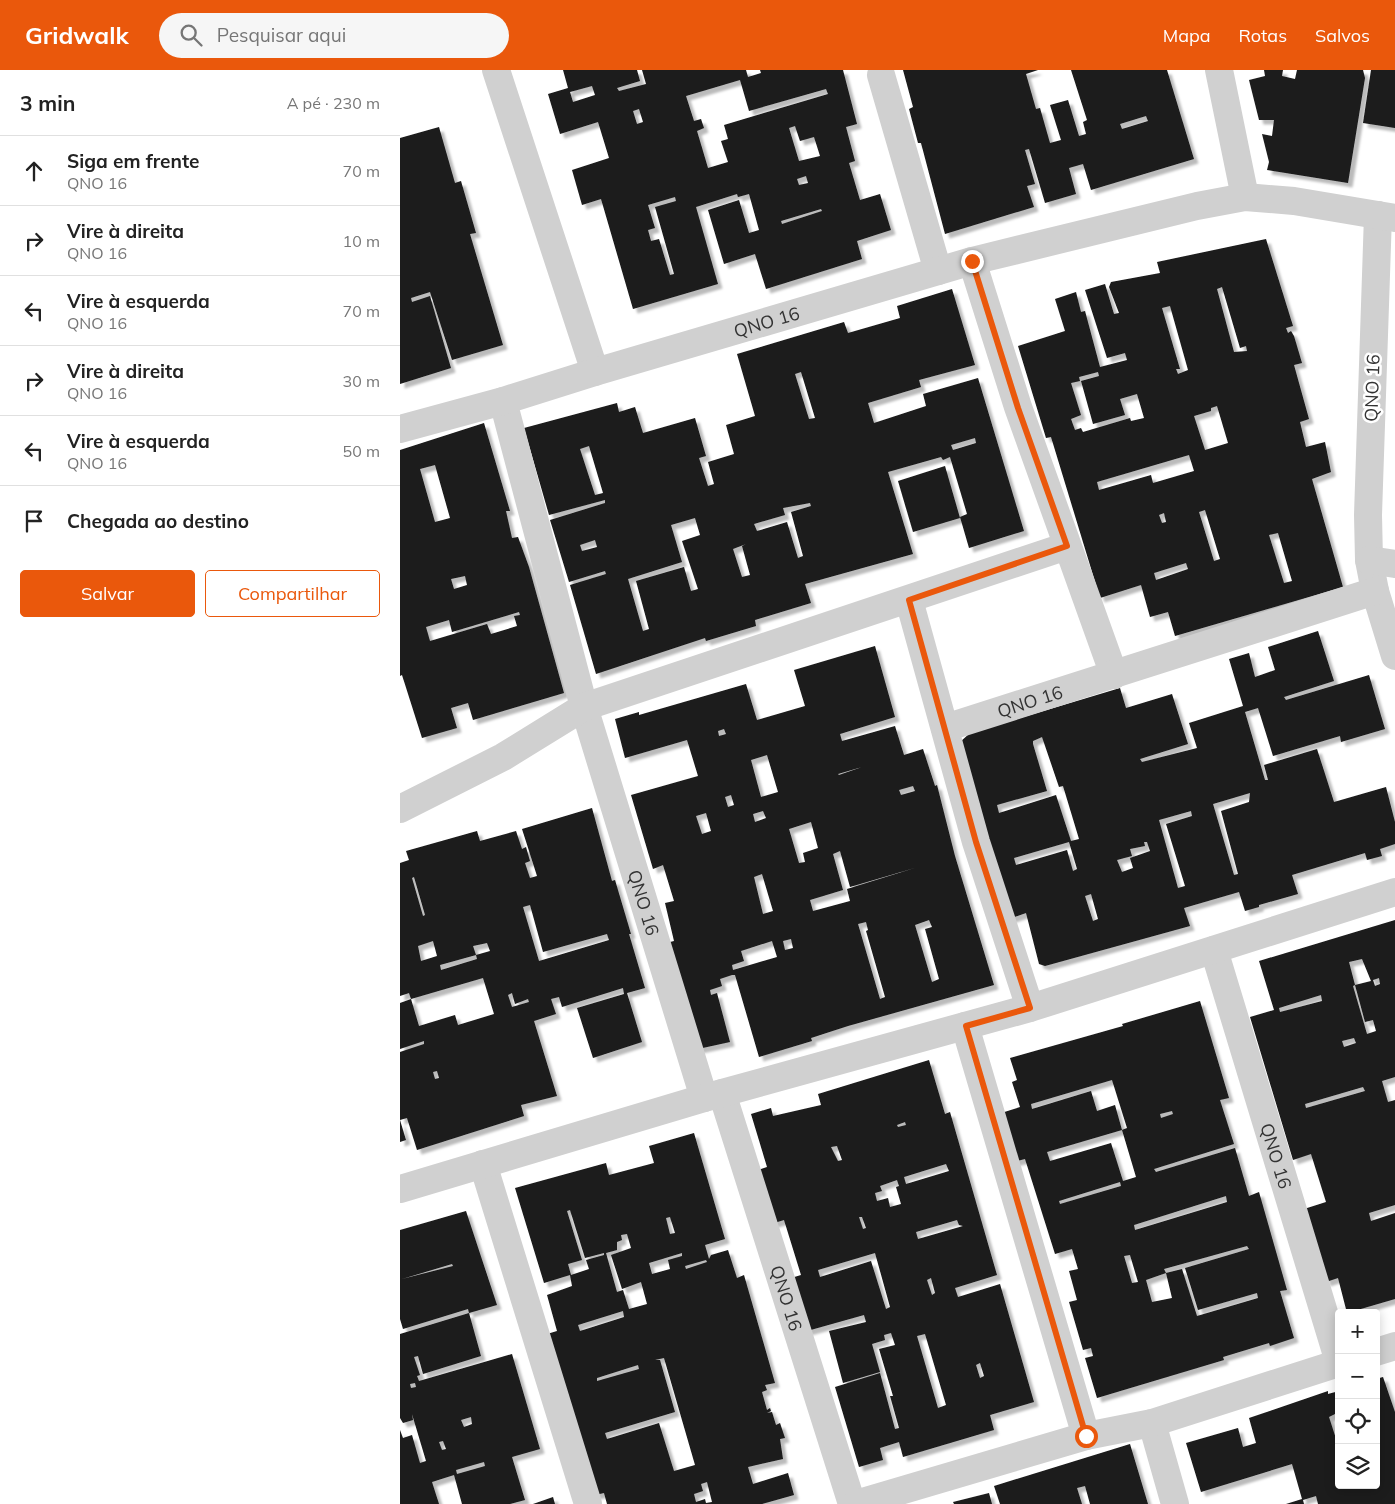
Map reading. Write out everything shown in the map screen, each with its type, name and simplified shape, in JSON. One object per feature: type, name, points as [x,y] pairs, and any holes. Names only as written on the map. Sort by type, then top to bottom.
[{"type":"street","points":[[496,70],[594,372]]},
{"type":"street","points":[[1219,70],[1245,197]]},
{"type":"street","points":[[881,75],[938,270]]},
{"type":"street","name":"QNO 16","points":[[400,429],[504,401],[594,372],[938,270],[1197,206],[1245,197],[1294,201],[1386,216],[1368,515],[1382,562],[1375,592],[1395,656]]},
{"type":"street","points":[[972,261],[1018,408],[1114,675]]},
{"type":"street","name":"QNO 16","points":[[504,401],[584,707],[852,1504]]},
{"type":"street","points":[[400,809],[495,762],[584,707],[1067,546]]},
{"type":"street","name":"QNO 16","points":[[945,728],[1375,592]]},
{"type":"street","points":[[909,600],[976,842],[1030,1008]]},
{"type":"street","points":[[400,1190],[713,1095],[1030,1008],[1395,892]]},
{"type":"street","name":"QNO 16","points":[[1214,950],[1336,1354]]},
{"type":"street","points":[[966,1026],[1086,1436]]},
{"type":"street","points":[[483,1164],[588,1504]]},
{"type":"street","points":[[1380,1351],[1395,1346]]},
{"type":"street","name":"QNO 16","points":[[856,1504],[1086,1436],[1152,1423],[1335,1364]]},
{"type":"street","points":[[1152,1423],[1175,1504]]},
{"type":"building","points":[[563,70],[637,70],[640,81],[617,88],[619,91],[646,84],[642,70],[746,70],[748,77],[761,73],[760,70],[843,70],[857,124],[846,127],[855,161],[849,163],[860,200],[880,194],[891,230],[857,241],[862,259],[766,289],[755,254],[724,264],[708,210],[739,200],[749,233],[759,230],[749,194],[738,197],[737,194],[696,207],[718,284],[633,309],[601,199],[582,205],[572,170],[609,158],[598,122],[560,134],[548,94],[568,88]],"holes":[[[740,80],[749,111],[826,89],[828,94],[724,125],[728,139],[721,141],[728,162],[708,168],[697,131],[704,128],[701,119],[694,121],[686,96]],[[592,86],[595,95],[573,102],[570,92]],[[639,109],[643,122],[637,124],[633,111]],[[795,126],[800,141],[814,137],[820,156],[799,161],[789,128]],[[806,176],[808,183],[799,185],[797,179]],[[675,197],[676,201],[655,207],[674,274],[670,275],[659,239],[651,241],[648,230],[655,228],[648,205]],[[821,209],[822,211],[782,224],[781,221]]]},
{"type":"building","points":[[903,70],[1038,70],[1026,74],[1036,109],[1040,108],[1050,143],[1061,140],[1050,105],[1068,100],[1079,136],[1086,134],[1083,122],[1087,120],[1071,70],[1167,70],[1194,159],[1091,190],[1083,164],[1069,168],[1076,194],[1045,203],[1029,149],[1025,150],[1035,184],[1027,186],[1034,207],[945,234],[921,143],[918,143],[909,109],[913,107]],"holes":[[[1146,116],[1148,121],[1122,129],[1120,124]]]},
{"type":"building","points":[[1264,70],[1283,70],[1282,76],[1295,79],[1297,70],[1363,70],[1365,78],[1348,183],[1267,170],[1269,162],[1262,134],[1272,136],[1274,120],[1259,120],[1249,80],[1265,76]]},
{"type":"building","points":[[1371,70],[1395,70],[1395,128],[1363,123]]},
{"type":"building","points":[[439,127],[455,183],[461,181],[476,233],[470,234],[503,345],[452,360],[430,292],[411,298],[412,302],[430,296],[451,368],[400,384],[400,138]]},
{"type":"building","points":[[1266,239],[1293,326],[1286,328],[1288,333],[1291,331],[1294,336],[1302,363],[1294,365],[1309,419],[1300,422],[1306,447],[1325,442],[1331,472],[1312,479],[1343,587],[1175,636],[1168,612],[1150,617],[1141,585],[1100,598],[1051,437],[1046,438],[1018,346],[1065,331],[1055,299],[1076,292],[1081,312],[1085,311],[1100,367],[1127,360],[1125,353],[1107,358],[1085,290],[1105,284],[1114,314],[1119,313],[1109,287],[1111,282],[1160,273],[1157,262]],"holes":[[[1222,287],[1240,348],[1246,346],[1247,351],[1234,352],[1217,289]],[[1170,306],[1188,370],[1178,374],[1176,369],[1180,369],[1162,308]],[[1098,372],[1099,376],[1081,381],[1093,424],[1125,415],[1120,399],[1137,394],[1144,418],[1131,421],[1130,418],[1083,432],[1081,428],[1075,430],[1071,419],[1081,415],[1071,383],[1080,381],[1079,377]],[[1217,406],[1228,443],[1205,450],[1194,416],[1211,411],[1211,408]],[[1189,455],[1194,471],[1153,483],[1151,475],[1099,490],[1097,482]],[[1205,510],[1220,559],[1214,561],[1199,512]],[[1164,513],[1166,522],[1162,523],[1159,515]],[[1278,533],[1292,581],[1284,583],[1269,535]],[[1186,563],[1188,569],[1156,580],[1154,573]]]},
{"type":"building","points":[[952,289],[975,365],[919,380],[921,387],[868,403],[874,423],[926,406],[923,394],[978,378],[1024,531],[969,548],[960,517],[967,514],[950,457],[943,460],[941,457],[888,472],[913,554],[805,584],[811,603],[755,620],[756,626],[706,641],[705,638],[596,674],[570,585],[606,574],[605,571],[569,582],[550,520],[605,503],[605,500],[549,515],[524,428],[617,403],[619,412],[635,407],[643,433],[695,418],[706,456],[699,458],[708,486],[714,484],[708,462],[734,454],[726,425],[755,416],[737,354],[844,322],[848,333],[900,318],[897,306]],"holes":[[[801,372],[815,418],[809,419],[795,374]],[[975,438],[976,443],[953,450],[951,445]],[[589,446],[603,493],[595,495],[580,449]],[[810,503],[811,506],[791,512],[803,556],[798,558],[787,522],[757,531],[754,524],[785,515],[783,508]],[[695,518],[700,535],[682,541],[698,589],[691,591],[684,567],[636,581],[649,629],[643,631],[628,579],[682,562],[671,525]],[[595,540],[597,547],[582,551],[580,545]],[[746,544],[742,546],[750,575],[742,577],[733,549]]]},
{"type":"building","points":[[484,423],[510,511],[506,511],[512,538],[518,537],[529,567],[564,693],[473,720],[468,703],[451,708],[457,728],[422,738],[402,675],[400,676],[400,450]],"holes":[[[435,465],[450,518],[435,522],[420,469]],[[465,576],[467,585],[454,589],[451,579]],[[519,612],[520,615],[514,616],[517,626],[491,634],[487,624],[430,641],[426,627],[449,620],[452,632]]]},
{"type":"building","points":[[945,466],[960,518],[913,532],[898,481]]},
{"type":"building","points":[[1318,631],[1334,681],[1284,697],[1286,700],[1369,675],[1385,729],[1341,742],[1340,736],[1273,756],[1258,708],[1245,712],[1265,780],[1268,780],[1264,765],[1317,749],[1334,802],[1386,787],[1395,822],[1395,844],[1380,849],[1382,856],[1367,860],[1365,853],[1292,875],[1298,894],[1245,911],[1239,892],[1184,908],[1190,926],[1045,966],[1039,964],[1026,913],[1009,919],[959,743],[970,733],[1120,688],[1126,708],[1172,694],[1188,744],[1140,759],[1142,762],[1197,748],[1189,723],[1243,706],[1229,659],[1249,653],[1255,677],[1275,670],[1268,647]],"holes":[[[1042,737],[1059,787],[1063,786],[1079,839],[1071,841],[1056,795],[999,813],[997,805],[1047,791],[1033,741]],[[1250,793],[1249,802],[1221,811],[1238,874],[1234,875],[1213,804]],[[1191,811],[1192,816],[1166,824],[1185,886],[1178,888],[1159,820]],[[1069,842],[1077,869],[1073,871],[1067,850],[1016,865],[1014,858]],[[1144,842],[1147,842],[1150,851],[1130,858],[1133,868],[1122,872],[1117,860],[1132,856],[1130,849],[1145,846]],[[1091,894],[1098,919],[1093,921],[1085,896]]]},
{"type":"building","points":[[875,646],[895,717],[840,734],[842,741],[895,726],[904,755],[923,749],[935,786],[937,785],[955,856],[994,985],[848,1026],[811,1038],[812,1041],[759,1057],[735,975],[732,975],[720,979],[722,986],[710,990],[711,995],[717,993],[730,1042],[698,1049],[670,942],[674,941],[665,903],[674,901],[663,865],[653,869],[631,795],[698,776],[687,740],[625,758],[615,719],[639,712],[639,715],[746,684],[757,720],[805,706],[794,670]],"holes":[[[724,729],[726,734],[719,736],[718,731]],[[767,755],[778,792],[761,797],[751,760]],[[913,786],[915,791],[901,795],[899,790]],[[731,795],[734,805],[728,807],[725,797]],[[763,811],[766,818],[755,822],[753,814]],[[706,813],[711,831],[702,834],[696,816]],[[811,822],[818,848],[803,853],[805,862],[799,863],[789,829]],[[840,851],[850,887],[918,867],[847,889],[850,901],[813,911],[810,900],[843,890],[833,854]],[[762,874],[773,911],[763,914],[754,877]],[[929,920],[932,927],[925,929],[939,979],[932,982],[915,925]],[[866,922],[868,930],[866,931],[885,997],[880,999],[858,924]],[[791,939],[793,948],[785,950],[783,941]],[[772,941],[777,957],[733,970],[732,965],[744,961],[741,951]]]},
{"type":"building","points":[[592,808],[612,881],[615,880],[631,934],[629,934],[645,988],[627,993],[642,1042],[593,1058],[577,1008],[624,994],[623,988],[562,1007],[559,997],[551,999],[556,1014],[534,1021],[557,1096],[521,1105],[524,1116],[417,1150],[407,1118],[400,1120],[400,1052],[424,1044],[424,1041],[400,1049],[400,1003],[411,999],[409,993],[400,996],[400,863],[409,860],[406,851],[477,831],[480,841],[516,831],[522,849],[526,847],[530,861],[525,863],[530,878],[537,876],[522,829]],"holes":[[[414,877],[425,915],[423,916],[412,878]],[[530,905],[543,952],[607,934],[609,940],[539,961],[523,907]],[[433,941],[437,956],[421,961],[418,946]],[[487,943],[490,951],[476,955],[473,946]],[[476,955],[477,959],[441,970],[440,965]],[[483,978],[494,1014],[458,1025],[455,1015],[419,1026],[411,999]],[[512,993],[515,1004],[528,999],[529,1002],[512,1007],[508,995]],[[437,1071],[439,1078],[435,1079],[433,1072]]]},
{"type":"building","points":[[1395,920],[1395,1077],[1382,1081],[1388,1102],[1395,1100],[1395,1205],[1369,1213],[1371,1221],[1395,1213],[1395,1299],[1361,1309],[1346,1309],[1338,1278],[1326,1282],[1304,1209],[1326,1202],[1311,1154],[1293,1160],[1250,1017],[1274,1010],[1259,961]],"holes":[[[1362,959],[1371,981],[1355,985],[1349,962]],[[1379,978],[1380,984],[1375,986],[1373,980]],[[1355,985],[1365,1022],[1373,1020],[1376,1031],[1367,1034],[1353,986]],[[1321,995],[1322,1001],[1280,1012],[1279,1008]],[[1354,1038],[1356,1043],[1344,1047],[1342,1041]],[[1363,1087],[1365,1091],[1306,1108],[1305,1104]]]},
{"type":"building","points":[[1200,1001],[1229,1098],[1220,1100],[1234,1144],[1154,1169],[1156,1172],[1235,1148],[1249,1196],[1259,1192],[1287,1290],[1280,1291],[1294,1338],[1270,1346],[1269,1343],[1223,1357],[1224,1360],[1097,1398],[1085,1358],[1093,1356],[1091,1348],[1083,1350],[1069,1302],[1077,1300],[1069,1271],[1078,1269],[1072,1249],[1055,1254],[1025,1159],[1013,1162],[998,1114],[1020,1107],[1012,1082],[1017,1080],[1010,1058],[1123,1026],[1122,1024]],"holes":[[[1112,1080],[1127,1128],[1122,1130],[1115,1105],[1097,1111],[1091,1091],[1032,1109],[1031,1104]],[[1172,1111],[1173,1114],[1161,1118],[1160,1114]],[[1122,1130],[1136,1177],[1123,1181],[1111,1143],[1050,1161],[1047,1152]],[[1120,1182],[1121,1186],[1060,1204],[1059,1201]],[[1226,1196],[1227,1202],[1135,1230],[1134,1225]],[[1247,1246],[1249,1249],[1185,1268],[1198,1310],[1257,1293],[1258,1298],[1197,1316],[1182,1269],[1166,1273],[1164,1269]],[[1130,1255],[1138,1282],[1132,1283],[1124,1256]],[[1166,1273],[1172,1298],[1152,1302],[1146,1280]]]},
{"type":"building","points":[[929,1060],[945,1114],[950,1112],[997,1275],[955,1288],[958,1297],[1000,1284],[1034,1402],[990,1415],[994,1430],[903,1457],[899,1442],[880,1448],[883,1460],[859,1467],[835,1387],[880,1373],[895,1429],[899,1428],[890,1396],[893,1396],[879,1349],[895,1345],[891,1333],[884,1335],[885,1340],[872,1344],[880,1372],[843,1383],[829,1331],[866,1322],[864,1315],[807,1331],[791,1278],[801,1275],[784,1220],[771,1224],[755,1171],[767,1167],[751,1114],[771,1108],[773,1116],[821,1105],[818,1094]],"holes":[[[905,1122],[906,1125],[898,1127],[897,1125]],[[837,1146],[842,1160],[838,1161],[831,1147]],[[946,1164],[949,1171],[906,1184],[904,1177]],[[897,1180],[899,1186],[896,1187],[901,1204],[890,1207],[888,1198],[877,1201],[875,1193],[882,1191],[880,1186]],[[859,1217],[862,1217],[866,1228],[863,1229]],[[957,1220],[959,1225],[963,1226],[918,1239],[916,1232]],[[875,1253],[890,1307],[886,1309],[871,1261],[820,1277],[818,1270]],[[931,1278],[935,1293],[932,1295],[927,1280]],[[925,1334],[946,1405],[938,1408],[917,1336]],[[980,1363],[984,1376],[980,1378],[976,1365]]]},
{"type":"building","points":[[400,1120],[406,1140],[400,1142]]},
{"type":"building","points":[[694,1133],[725,1239],[705,1245],[709,1259],[711,1255],[728,1250],[737,1278],[744,1275],[775,1383],[765,1385],[767,1390],[762,1392],[767,1410],[770,1408],[771,1411],[767,1413],[772,1412],[776,1425],[780,1423],[785,1438],[780,1439],[783,1459],[748,1467],[753,1484],[788,1473],[794,1495],[762,1504],[607,1504],[604,1493],[595,1495],[547,1334],[557,1331],[547,1295],[572,1286],[570,1275],[544,1283],[515,1188],[606,1163],[609,1175],[654,1163],[649,1146]],"holes":[[[570,1210],[585,1258],[604,1253],[604,1255],[586,1260],[589,1269],[571,1275],[568,1264],[582,1260],[567,1211]],[[670,1217],[675,1233],[670,1234],[666,1218]],[[627,1234],[631,1248],[611,1255],[622,1289],[641,1282],[647,1304],[629,1309],[623,1290],[617,1292],[606,1253],[617,1250],[617,1242],[622,1240],[621,1235]],[[682,1253],[682,1256],[668,1260],[670,1269],[652,1274],[649,1263]],[[706,1260],[707,1262],[686,1269],[685,1266]],[[623,1311],[624,1317],[580,1331],[578,1325]],[[664,1358],[695,1465],[674,1471],[659,1423],[607,1439],[605,1433],[675,1412],[660,1360],[655,1360]],[[638,1365],[639,1369],[597,1381],[597,1378]],[[707,1482],[712,1502],[706,1503],[705,1499],[696,1502],[694,1494],[703,1491],[701,1484]]]},
{"type":"building","points":[[466,1211],[497,1305],[469,1313],[468,1309],[403,1329],[400,1319],[400,1230]],"holes":[[[452,1264],[453,1266],[402,1279]]]},
{"type":"building","points":[[469,1313],[481,1356],[423,1374],[418,1356],[414,1357],[420,1375],[417,1376],[419,1381],[512,1354],[540,1449],[512,1457],[525,1500],[510,1504],[462,1504],[454,1475],[432,1482],[439,1504],[400,1504],[400,1430],[403,1438],[412,1435],[420,1463],[426,1461],[412,1414],[413,1420],[403,1423],[400,1418],[400,1334]],"holes":[[[415,1383],[416,1387],[411,1388],[410,1384]],[[471,1417],[472,1424],[464,1427],[461,1420]],[[443,1441],[446,1449],[442,1450],[439,1442]],[[484,1462],[485,1466],[457,1474],[456,1470]]]},
{"type":"building","points":[[1383,1377],[1395,1412],[1395,1504],[1318,1504],[1316,1496],[1303,1500],[1304,1504],[1286,1504],[1302,1499],[1292,1464],[1201,1492],[1186,1443],[1238,1428],[1243,1447],[1256,1443],[1249,1418],[1328,1391],[1328,1394],[1335,1392],[1335,1414],[1329,1417],[1335,1436],[1335,1489],[1380,1489],[1380,1378]]},
{"type":"building","points":[[1130,1444],[1148,1504],[1090,1504],[1085,1486],[1077,1488],[1082,1504],[1000,1504],[994,1486]]},
{"type":"building","points":[[989,1493],[992,1504],[954,1504],[953,1502]]},
{"type":"building","points":[[553,1497],[555,1504],[533,1504]]},
{"type":"route","points":[[972,261],[1018,408],[1067,546],[909,600],[976,842],[1030,1008],[966,1026],[1086,1436]]}]
